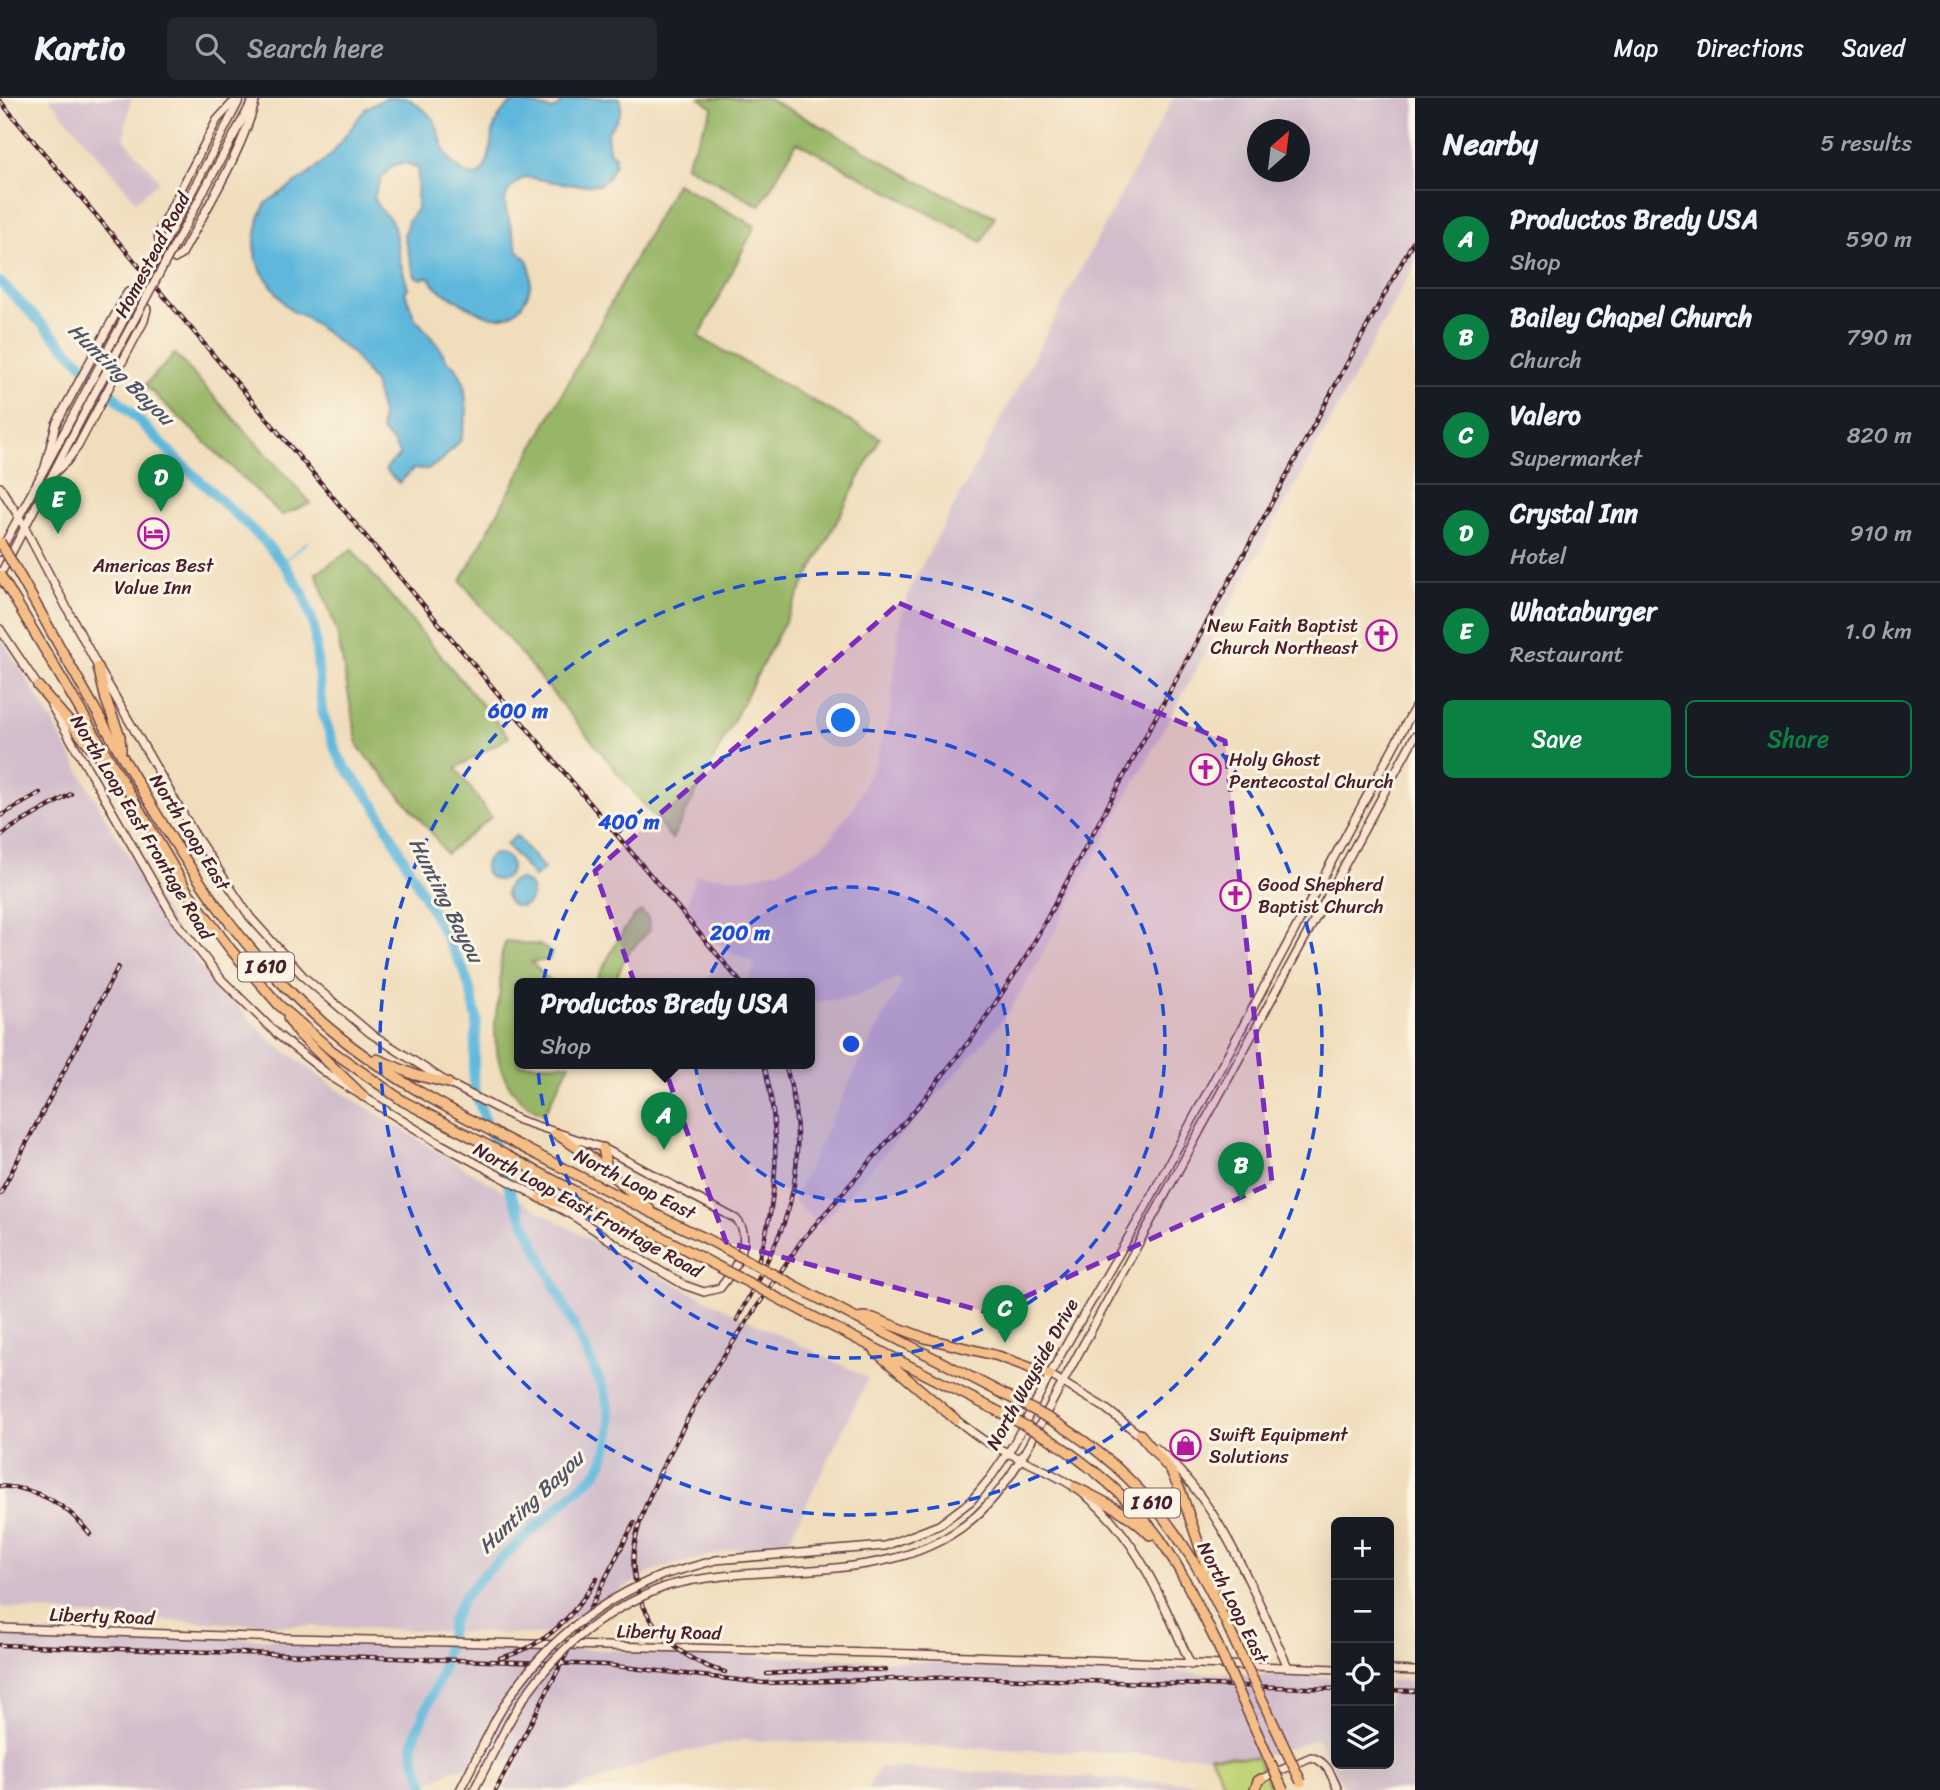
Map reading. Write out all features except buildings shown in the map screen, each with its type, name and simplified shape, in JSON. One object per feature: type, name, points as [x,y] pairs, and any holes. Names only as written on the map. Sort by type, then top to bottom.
[{"type":"highway","name":"North Loop East","points":[[0,542],[188,867],[261,962],[296,998],[323,1023],[401,1082],[1019,1402],[1057,1423],[1099,1452],[1154,1504],[1191,1554],[1220,1607],[1303,1786]]},
{"type":"highway","name":"North Loop East","points":[[0,575],[188,892],[231,950],[279,1004],[332,1051],[403,1101],[1011,1418],[1048,1438],[1089,1466],[1125,1499],[1160,1539],[1176,1565],[1216,1644],[1283,1790]]},
{"type":"highway","points":[[98,667],[106,700],[120,736],[122,756]]},
{"type":"highway","points":[[38,686],[124,786]]},
{"type":"highway","points":[[279,1004],[299,1034],[363,1096]]},
{"type":"highway","points":[[359,1051],[415,1075],[448,1083]]},
{"type":"highway","points":[[555,1133],[577,1146],[613,1175],[659,1217]]},
{"type":"highway","points":[[603,1148],[606,1165],[613,1175]]},
{"type":"highway","points":[[540,1198],[633,1222]]},
{"type":"highway","points":[[854,1316],[873,1318],[925,1338],[998,1356],[1050,1375]]},
{"type":"highway","points":[[867,1345],[955,1419]]},
{"type":"highway","points":[[1140,1434],[1171,1471],[1181,1492],[1220,1607]]},
{"type":"highway","points":[[1075,1488],[1112,1505],[1137,1521],[1176,1565]]},
{"type":"highway","points":[[1255,1790],[1261,1779]]},
{"type":"main road","points":[[239,98],[217,120],[158,233],[159,241],[175,259],[182,254],[249,123],[255,98]]},
{"type":"main road","name":"Homestead Road","points":[[0,552],[239,98]]},
{"type":"main road","name":"Homestead Road","points":[[0,575],[91,400],[255,98]]},
{"type":"main road","points":[[45,467],[52,434],[75,389],[125,295],[128,292],[134,293],[145,305],[147,314],[71,456],[54,473]]},
{"type":"main road","name":"North Loop East Frontage Road","points":[[0,487],[25,528],[98,667],[195,835],[272,945],[343,1012],[402,1056],[519,1120],[603,1148],[731,1216],[740,1223],[744,1232],[744,1246],[720,1288],[704,1293],[684,1285],[540,1198],[437,1142],[330,1076],[271,1029],[238,998],[175,920],[38,686],[0,629]]},
{"type":"main road","name":"North Wayside Drive","points":[[460,1790],[496,1719],[528,1671],[569,1629],[614,1598],[663,1575],[716,1560],[885,1546],[939,1525],[971,1501],[1009,1452],[1139,1219],[1415,707]]},
{"type":"main road","name":"North Wayside Drive","points":[[474,1790],[523,1697],[541,1673],[579,1635],[619,1608],[667,1586],[708,1577],[844,1567],[906,1556],[955,1531],[986,1506],[1019,1458],[1063,1382],[1415,736]]},
{"type":"main road","points":[[1050,1375],[1105,1408],[1140,1434],[1197,1492],[1217,1521],[1249,1583],[1287,1667]]},
{"type":"main road","points":[[955,1419],[985,1441],[1075,1488],[1104,1512],[1130,1543],[1150,1575],[1191,1665]]},
{"type":"main road","name":"Liberty Road","points":[[0,1628],[1331,1669]]},
{"type":"main road","points":[[1394,1671],[1415,1671]]},
{"type":"main road","points":[[1261,1779],[1311,1757],[1322,1761],[1328,1767],[1338,1790]]},
{"type":"highlighted area","points":[[899,603],[1225,741],[1272,1183],[990,1313],[726,1242],[595,871]]},
{"type":"shaded area","points":[[49,98],[131,98],[124,138],[159,181],[136,201]]},
{"type":"shaded area","points":[[1173,98],[1415,98],[1415,264],[1026,984],[1008,1013],[982,1044],[821,1225],[793,1200],[859,1063],[902,982],[897,978],[855,997],[815,1001],[815,978],[750,978],[756,964],[704,935],[685,913],[690,908],[687,904],[696,875],[746,878],[783,869],[820,847],[832,836],[854,806],[876,761],[890,716],[899,625],[910,588]]},
{"type":"shaded area","points":[[0,636],[42,704],[116,836],[200,966],[267,1037],[335,1088],[466,1169],[627,1261],[868,1378],[784,1550],[739,1548],[655,1570],[543,1635],[145,1620],[0,1607]]},
{"type":"shaded area","points":[[0,1631],[527,1647],[1331,1678],[1331,1763],[1318,1739],[1257,1758],[743,1740],[668,1755],[572,1790],[504,1790],[520,1757],[454,1770],[413,1790],[0,1790]]},
{"type":"shaded area","points":[[1394,1680],[1415,1681],[1415,1790],[1346,1790],[1334,1769],[1394,1769]]},
{"type":"shaded area","points":[[879,1767],[1213,1784],[1213,1790],[867,1790]]},
{"type":"green space","points":[[700,98],[767,98],[929,187],[995,216],[982,242],[797,142],[760,206],[685,165],[713,108]]},
{"type":"green space","points":[[676,183],[755,226],[699,337],[880,438],[672,839],[461,581]]},
{"type":"green space","points":[[175,354],[311,503],[282,515],[145,385]]},
{"type":"green space","points":[[352,550],[509,737],[456,768],[491,817],[446,854],[432,833],[358,746],[337,632],[316,573]]},
{"type":"green space","points":[[641,911],[648,918],[650,930],[626,955],[616,978],[598,978],[609,955]]},
{"type":"green space","points":[[506,941],[540,945],[552,953],[549,960],[531,962],[547,978],[514,978],[514,1069],[567,1069],[544,1114],[531,1107],[512,1090],[497,1054],[495,1021]]},
{"type":"green space","points":[[1210,1755],[1257,1758],[1272,1790],[1227,1790]]},
{"type":"water","points":[[386,98],[408,98],[424,110],[434,119],[445,152],[452,163],[468,175],[477,176],[488,160],[497,120],[516,100],[552,110],[559,106],[562,98],[619,98],[621,103],[619,116],[607,133],[609,151],[615,157],[615,164],[607,179],[598,185],[574,185],[525,177],[507,193],[505,201],[508,217],[517,248],[527,260],[531,280],[521,305],[504,317],[497,318],[476,311],[444,293],[430,278],[421,279],[415,276],[404,236],[408,221],[417,209],[418,169],[402,163],[389,169],[384,175],[374,198],[394,227],[408,288],[405,292],[414,317],[438,345],[447,361],[456,367],[464,383],[467,412],[461,440],[444,458],[429,469],[413,469],[399,483],[386,470],[400,455],[381,429],[382,414],[374,383],[351,352],[284,303],[262,272],[254,245],[259,218],[266,203],[309,174],[332,154],[366,108]]},
{"type":"water","points":[[516,836],[544,869],[534,877],[506,844]]},
{"type":"water","points":[[498,854],[507,858],[511,867],[507,876],[498,880],[489,876],[485,867],[489,858]]},
{"type":"water","points":[[519,880],[528,884],[532,893],[528,902],[519,906],[510,902],[506,893],[510,884]]},
{"type":"waterway","name":"Hunting Bayou","points":[[0,282],[179,461],[263,540],[303,593],[314,627],[322,711],[336,751],[375,805],[463,969],[477,1019],[473,1074],[475,1092],[513,1198],[603,1388],[610,1431],[607,1451],[597,1472],[481,1577],[464,1597],[452,1621],[441,1674],[413,1745],[414,1757],[427,1790]]},
{"type":"waterway","points":[[282,563],[307,542]]},
{"type":"railway","points":[[0,101],[737,978]]},
{"type":"railway","points":[[699,1395],[802,1240],[921,1103],[974,1035],[1026,957],[1415,238]]},
{"type":"railway","points":[[0,816],[40,793]]},
{"type":"railway","points":[[0,837],[71,794]]},
{"type":"railway","points":[[0,1194],[118,967]]},
{"type":"railway","points":[[758,1262],[770,1213],[775,1163],[773,1114],[765,1069]]},
{"type":"railway","points":[[737,1320],[779,1235],[794,1184],[796,1123],[786,1069]]},
{"type":"railway","points":[[658,1476],[703,1389]]},
{"type":"railway","points":[[662,1469],[638,1529],[634,1550],[638,1592],[646,1611],[671,1643],[687,1656],[725,1672]]},
{"type":"railway","points":[[0,1486],[26,1490],[50,1499],[71,1514],[90,1534]]},
{"type":"railway","points":[[496,1790],[634,1523]]},
{"type":"railway","points":[[500,1658],[531,1646],[557,1628],[597,1578]]},
{"type":"railway","points":[[0,1645],[606,1665],[764,1683],[963,1677],[1331,1689]]},
{"type":"railway","points":[[767,1674],[844,1669],[886,1670]]},
{"type":"railway","points":[[1394,1690],[1415,1691]]},
{"type":"place","name":"Crystal Inn","points":[[161,512]]},
{"type":"place","name":"Whataburger","points":[[58,534]]},
{"type":"place","name":"Americas Best Value Inn","points":[[153,534]]},
{"type":"place","name":"New Faith Baptist Church Northeast","points":[[1381,636]]},
{"type":"place","name":"Holy Ghost Pentecostal Church","points":[[1206,770]]},
{"type":"place","name":"Good Shepherd Baptist Church","points":[[1235,895]]},
{"type":"place","name":"Productos Bredy USA","points":[[664,1150]]},
{"type":"place","name":"Bailey Chapel Church","points":[[1241,1200]]},
{"type":"place","name":"Valero","points":[[1005,1343]]},
{"type":"place","name":"Swift Equipment Solutions","points":[[1186,1445]]}]
